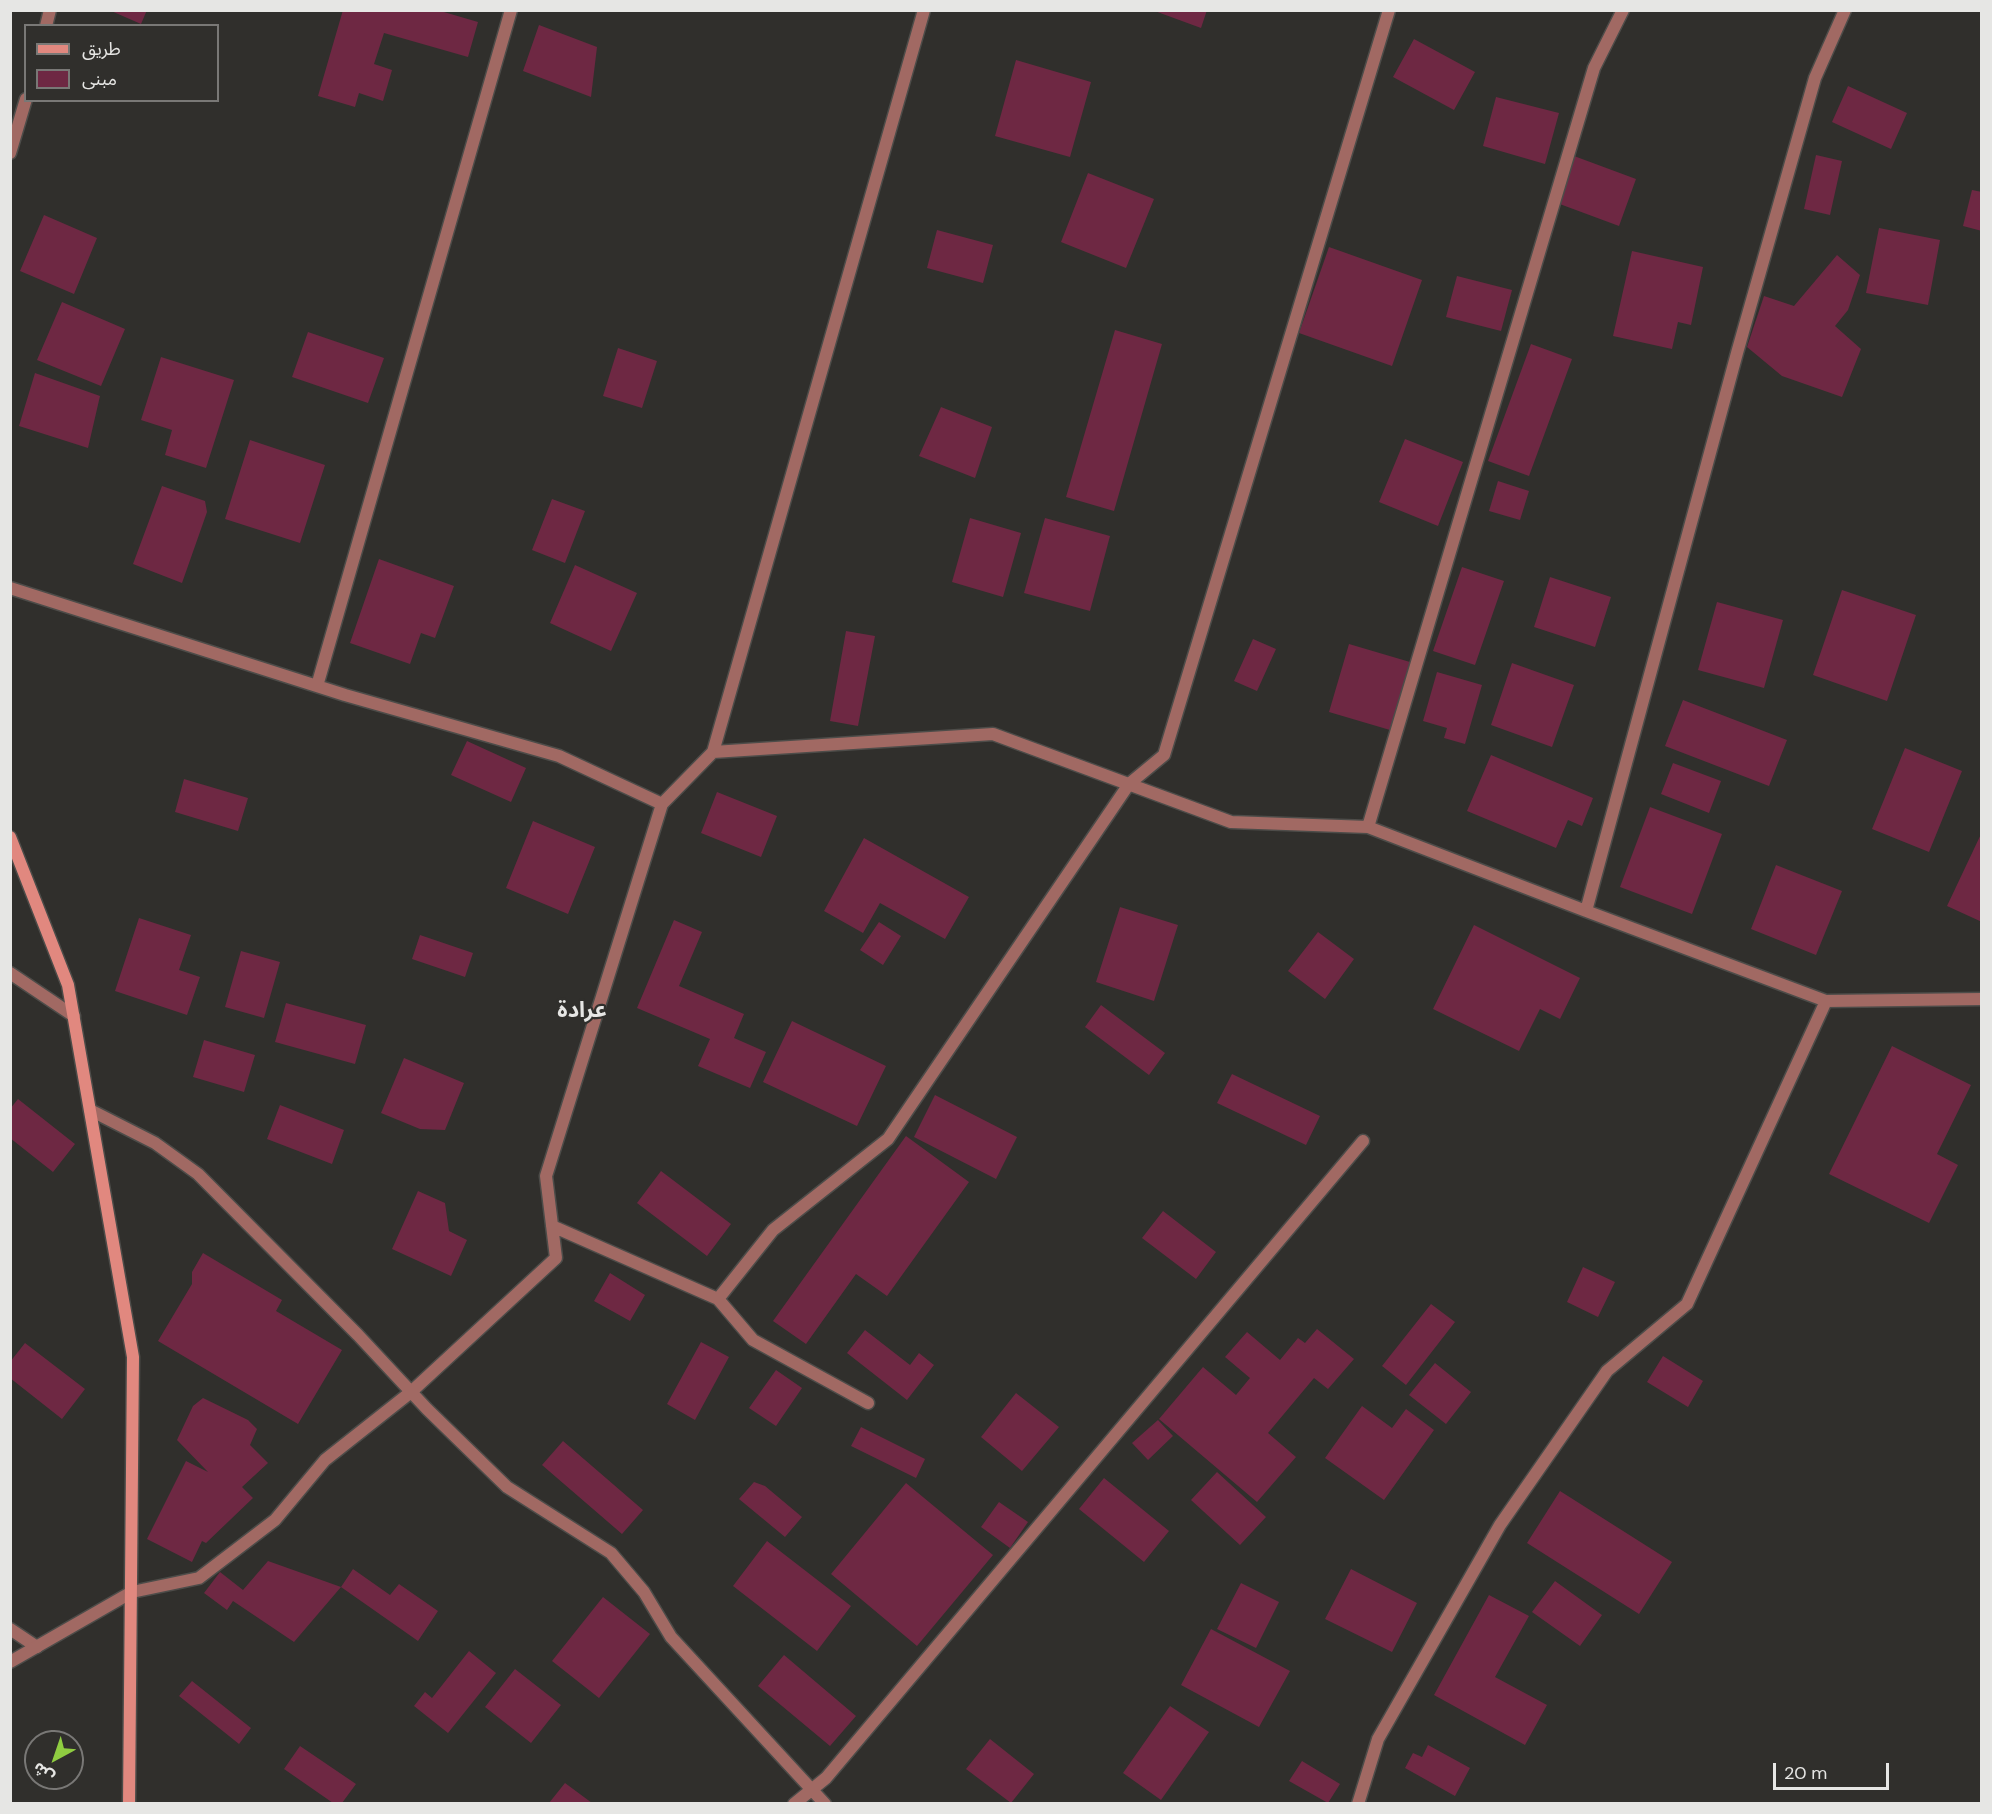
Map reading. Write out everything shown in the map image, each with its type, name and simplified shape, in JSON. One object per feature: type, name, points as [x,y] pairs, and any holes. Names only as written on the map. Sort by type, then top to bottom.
[{"type":"street","points":[[317,686],[511,10]]},
{"type":"street","points":[[10,1662],[132,1592],[199,1578],[275,1520],[325,1460],[411,1392],[556,1258],[546,1176],[662,804],[713,752],[924,10]]},
{"type":"street","points":[[718,1299],[773,1230],[888,1139],[1129,784],[1164,755],[1389,10]]},
{"type":"street","points":[[1368,827],[1594,68],[1623,10]]},
{"type":"street","points":[[1586,911],[1734,364],[1815,78],[1845,10]]},
{"type":"street","points":[[10,153],[25,102]]},
{"type":"street","points":[[10,588],[317,686],[559,756],[662,804]]},
{"type":"street","points":[[713,752],[993,734],[1231,822],[1368,827],[1826,1001],[1982,999]]},
{"type":"street","points":[[10,837],[68,985],[133,1357],[129,1803]]},
{"type":"street","points":[[10,973],[74,1016]]},
{"type":"street","points":[[1358,1803],[1378,1739],[1500,1525],[1607,1371],[1686,1304],[1826,1001]]},
{"type":"street","points":[[90,1110],[155,1143],[198,1174],[507,1488],[611,1553],[644,1592],[671,1637],[825,1803]]},
{"type":"street","points":[[794,1803],[826,1778],[1363,1141]]},
{"type":"street","points":[[552,1226],[718,1299],[753,1340],[868,1403]]},
{"type":"street","points":[[10,1629],[37,1647]]},
{"type":"building","points":[[109,10],[147,10],[141,24]]},
{"type":"building","points":[[343,10],[437,10],[478,22],[468,57],[384,33],[374,64],[392,70],[383,101],[359,93],[355,107],[318,96]]},
{"type":"building","points":[[1152,10],[1207,10],[1201,28]]},
{"type":"building","points":[[539,25],[597,47],[591,97],[523,71]]},
{"type":"building","points":[[1414,39],[1475,72],[1454,110],[1393,77]]},
{"type":"building","points":[[1016,60],[1091,82],[1070,157],[995,136]]},
{"type":"building","points":[[1848,86],[1907,113],[1891,149],[1832,122]]},
{"type":"building","points":[[1496,97],[1559,113],[1545,164],[1483,146]]},
{"type":"building","points":[[1816,155],[1842,161],[1830,215],[1804,209]]},
{"type":"building","points":[[1574,156],[1636,179],[1619,226],[1557,203]]},
{"type":"building","points":[[1088,173],[1154,199],[1126,268],[1061,242]]},
{"type":"building","points":[[1972,190],[1982,192],[1982,231],[1963,226]]},
{"type":"building","points":[[44,215],[97,238],[74,294],[20,271]]},
{"type":"building","points":[[1879,228],[1940,240],[1928,305],[1866,293]]},
{"type":"building","points":[[937,230],[993,245],[983,283],[927,268]]},
{"type":"building","points":[[1329,247],[1422,280],[1392,366],[1299,333]]},
{"type":"building","points":[[1632,251],[1703,267],[1691,325],[1678,322],[1672,349],[1613,336]]},
{"type":"building","points":[[1837,255],[1860,275],[1848,310],[1835,326],[1861,349],[1842,397],[1782,376],[1747,347],[1764,296],[1794,306]]},
{"type":"building","points":[[1457,276],[1512,290],[1501,331],[1446,317]]},
{"type":"building","points":[[62,302],[125,329],[101,386],[37,360]]},
{"type":"building","points":[[1115,330],[1162,344],[1114,511],[1066,497]]},
{"type":"building","points":[[308,332],[384,358],[368,403],[292,377]]},
{"type":"building","points":[[1531,344],[1572,359],[1529,476],[1488,461]]},
{"type":"building","points":[[618,348],[657,361],[642,408],[603,396]]},
{"type":"building","points":[[161,357],[234,380],[206,468],[165,455],[172,430],[141,420]]},
{"type":"building","points":[[35,373],[100,396],[88,448],[19,426]]},
{"type":"building","points":[[941,407],[992,427],[975,478],[919,456]]},
{"type":"building","points":[[1405,439],[1463,462],[1438,526],[1379,502]]},
{"type":"building","points":[[250,440],[325,465],[300,543],[225,519]]},
{"type":"building","points":[[1498,481],[1529,491],[1520,520],[1489,511]]},
{"type":"building","points":[[162,486],[205,501],[207,512],[182,583],[133,564]]},
{"type":"building","points":[[552,499],[585,511],[565,563],[532,550]]},
{"type":"building","points":[[970,518],[1021,533],[1003,597],[952,582]]},
{"type":"building","points":[[1045,518],[1110,536],[1090,611],[1024,593]]},
{"type":"building","points":[[379,559],[454,586],[435,638],[421,633],[410,664],[350,643]]},
{"type":"building","points":[[575,565],[637,593],[611,651],[550,623]]},
{"type":"building","points":[[1462,567],[1504,581],[1475,665],[1433,651]]},
{"type":"building","points":[[1550,577],[1611,597],[1595,647],[1534,627]]},
{"type":"building","points":[[1842,590],[1916,615],[1887,701],[1813,675]]},
{"type":"building","points":[[1717,602],[1783,620],[1764,688],[1698,670]]},
{"type":"building","points":[[846,631],[875,636],[858,726],[830,721]]},
{"type":"building","points":[[1253,639],[1276,649],[1257,691],[1234,681]]},
{"type":"building","points":[[1349,644],[1410,662],[1390,730],[1329,712]]},
{"type":"building","points":[[1512,663],[1574,685],[1552,747],[1491,725]]},
{"type":"building","points":[[1437,672],[1482,685],[1465,744],[1444,738],[1447,728],[1423,721]]},
{"type":"building","points":[[1683,700],[1787,740],[1769,786],[1665,746]]},
{"type":"building","points":[[467,741],[526,768],[511,802],[451,775]]},
{"type":"building","points":[[1905,748],[1962,771],[1929,852],[1872,829]]},
{"type":"building","points":[[1491,755],[1593,798],[1582,826],[1568,820],[1556,848],[1467,811]]},
{"type":"building","points":[[1673,763],[1721,781],[1709,813],[1661,794]]},
{"type":"building","points":[[184,779],[248,798],[238,831],[175,812]]},
{"type":"building","points":[[717,792],[777,816],[761,857],[701,833]]},
{"type":"building","points":[[1650,807],[1722,834],[1692,914],[1620,887]]},
{"type":"building","points":[[533,821],[595,847],[568,914],[506,888]]},
{"type":"building","points":[[1982,832],[1982,922],[1947,906]]},
{"type":"building","points":[[864,838],[969,897],[945,939],[880,903],[863,933],[824,911]]},
{"type":"building","points":[[1776,865],[1842,891],[1816,955],[1751,929]]},
{"type":"building","points":[[1120,907],[1178,925],[1154,1001],[1096,982]]},
{"type":"building","points":[[139,918],[191,935],[179,970],[200,977],[187,1015],[115,991]]},
{"type":"building","points":[[674,920],[702,932],[679,986],[744,1014],[734,1038],[766,1052],[750,1088],[698,1066],[710,1039],[637,1008]]},
{"type":"building","points":[[879,922],[901,936],[883,965],[860,950]]},
{"type":"building","points":[[1474,925],[1580,978],[1560,1019],[1540,1009],[1519,1051],[1433,1009]]},
{"type":"building","points":[[1318,932],[1354,959],[1325,999],[1288,971]]},
{"type":"building","points":[[420,935],[473,953],[465,977],[412,959]]},
{"type":"building","points":[[241,951],[280,962],[264,1018],[225,1007]]},
{"type":"building","points":[[286,1003],[366,1025],[355,1064],[275,1042]]},
{"type":"building","points":[[1101,1005],[1165,1053],[1149,1075],[1085,1027]]},
{"type":"building","points":[[792,1021],[886,1066],[857,1126],[763,1082]]},
{"type":"building","points":[[204,1040],[255,1055],[244,1092],[193,1077]]},
{"type":"building","points":[[1892,1046],[1971,1085],[1937,1154],[1958,1165],[1929,1223],[1829,1174]]},
{"type":"building","points":[[404,1058],[464,1083],[445,1130],[420,1129],[381,1113]]},
{"type":"building","points":[[1232,1074],[1320,1116],[1306,1145],[1217,1103]]},
{"type":"building","points":[[935,1095],[1017,1137],[996,1179],[914,1137]]},
{"type":"building","points":[[18,1099],[75,1144],[53,1172],[10,1138],[10,1109]]},
{"type":"building","points":[[280,1105],[344,1130],[332,1164],[267,1139]]},
{"type":"building","points":[[906,1136],[969,1182],[887,1296],[856,1274],[806,1344],[773,1321]]},
{"type":"building","points":[[661,1171],[731,1224],[707,1256],[637,1203]]},
{"type":"building","points":[[418,1191],[445,1203],[449,1231],[467,1240],[451,1276],[392,1249]]},
{"type":"building","points":[[1163,1211],[1216,1252],[1196,1279],[1142,1238]]},
{"type":"building","points":[[203,1253],[282,1300],[276,1311],[342,1350],[298,1424],[158,1341],[192,1284],[192,1272]]},
{"type":"building","points":[[1583,1267],[1615,1282],[1598,1317],[1567,1302]]},
{"type":"building","points":[[610,1273],[645,1295],[630,1321],[594,1301]]},
{"type":"building","points":[[1431,1304],[1455,1322],[1406,1385],[1382,1366]]},
{"type":"building","points":[[1317,1329],[1354,1359],[1328,1389],[1314,1378],[1268,1433],[1296,1457],[1257,1502],[1159,1419],[1203,1367],[1236,1395],[1250,1378],[1225,1357],[1247,1332],[1280,1360],[1298,1338],[1305,1343]]},
{"type":"building","points":[[865,1330],[910,1365],[919,1353],[934,1365],[907,1400],[847,1353]]},
{"type":"building","points":[[701,1342],[729,1357],[695,1420],[667,1404]]},
{"type":"building","points":[[25,1343],[85,1389],[62,1419],[10,1378],[10,1362]]},
{"type":"building","points":[[1663,1356],[1703,1381],[1688,1407],[1647,1382]]},
{"type":"building","points":[[1435,1363],[1471,1392],[1446,1424],[1409,1395]]},
{"type":"building","points":[[776,1370],[802,1388],[776,1426],[749,1408]]},
{"type":"building","points":[[1016,1393],[1059,1427],[1022,1471],[981,1437]]},
{"type":"building","points":[[203,1398],[248,1420],[257,1429],[250,1445],[268,1463],[242,1487],[253,1498],[206,1543],[202,1541],[192,1562],[147,1539],[186,1461],[208,1472],[177,1440],[193,1406]]},
{"type":"building","points":[[1362,1406],[1392,1428],[1406,1409],[1434,1430],[1384,1500],[1325,1458]]},
{"type":"building","points":[[1158,1420],[1173,1436],[1148,1460],[1132,1443]]},
{"type":"building","points":[[861,1427],[925,1459],[916,1478],[851,1446]]},
{"type":"building","points":[[563,1441],[643,1510],[622,1534],[542,1465]]},
{"type":"building","points":[[1217,1472],[1266,1517],[1240,1545],[1191,1500]]},
{"type":"building","points":[[1104,1478],[1169,1531],[1144,1562],[1079,1509]]},
{"type":"building","points":[[754,1482],[765,1486],[802,1517],[785,1537],[739,1499]]},
{"type":"building","points":[[906,1483],[993,1555],[917,1646],[831,1574]]},
{"type":"building","points":[[1560,1491],[1672,1562],[1639,1614],[1527,1543]]},
{"type":"building","points":[[999,1502],[1028,1522],[1010,1548],[981,1527]]},
{"type":"building","points":[[767,1541],[851,1606],[817,1651],[733,1586]]},
{"type":"building","points":[[268,1561],[341,1587],[294,1642],[233,1601],[227,1610],[204,1593],[220,1572],[243,1590]]},
{"type":"building","points":[[353,1569],[390,1595],[399,1584],[438,1611],[418,1641],[341,1587]]},
{"type":"building","points":[[1351,1569],[1417,1603],[1392,1652],[1325,1619]]},
{"type":"building","points":[[1555,1581],[1602,1615],[1580,1646],[1532,1612]]},
{"type":"building","points":[[1241,1583],[1279,1602],[1256,1648],[1217,1629]]},
{"type":"building","points":[[1489,1595],[1529,1616],[1495,1677],[1547,1705],[1525,1745],[1434,1695]]},
{"type":"building","points":[[603,1597],[650,1634],[599,1698],[552,1661]]},
{"type":"building","points":[[1211,1629],[1290,1671],[1259,1727],[1181,1685]]},
{"type":"building","points":[[469,1651],[496,1673],[448,1733],[414,1706],[425,1692],[432,1698]]},
{"type":"building","points":[[784,1655],[856,1716],[830,1746],[758,1686]]},
{"type":"building","points":[[515,1669],[561,1705],[531,1743],[485,1707]]},
{"type":"building","points":[[192,1681],[251,1728],[239,1744],[179,1696]]},
{"type":"building","points":[[1170,1706],[1209,1732],[1161,1800],[1123,1773]]},
{"type":"building","points":[[990,1739],[1034,1774],[1011,1803],[966,1769]]},
{"type":"building","points":[[1428,1745],[1470,1768],[1455,1796],[1405,1768],[1413,1753],[1422,1757]]},
{"type":"building","points":[[300,1746],[356,1784],[342,1803],[333,1803],[284,1769]]},
{"type":"building","points":[[1302,1761],[1340,1784],[1328,1803],[1289,1781]]},
{"type":"building","points":[[565,1783],[592,1803],[549,1803]]},
{"type":"district","name":"عرادة","points":[[582,1011]]}]
